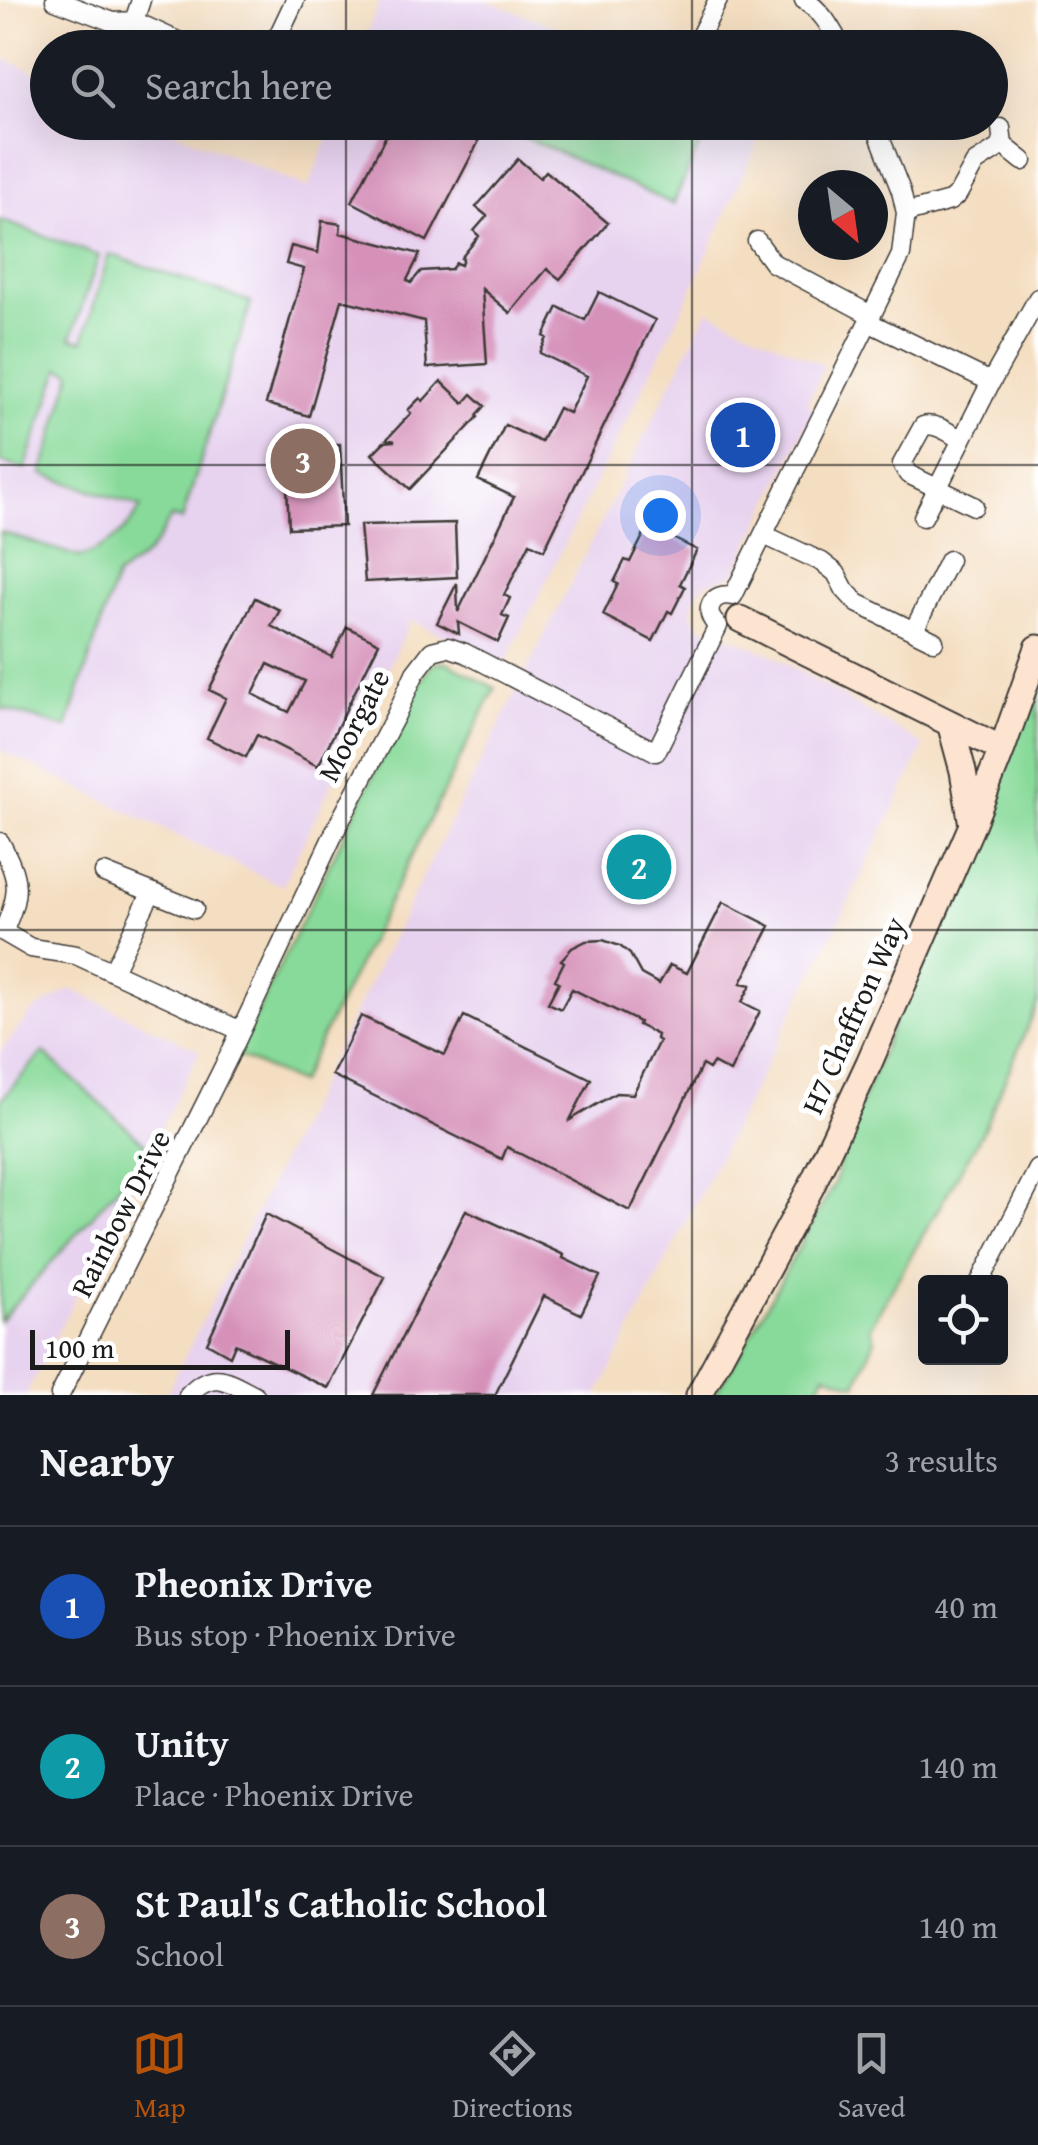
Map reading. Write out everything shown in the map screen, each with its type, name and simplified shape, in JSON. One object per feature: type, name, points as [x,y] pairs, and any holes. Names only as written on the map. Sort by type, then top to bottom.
[{"type":"street","points":[[55,0],[113,22],[134,21],[153,30]]},
{"type":"street","points":[[134,21],[141,0]]},
{"type":"street","points":[[281,30],[295,0]]},
{"type":"street","points":[[703,30],[718,0]]},
{"type":"street","points":[[804,0],[812,4],[832,30]]},
{"type":"street","points":[[881,140],[906,213],[900,254],[764,535],[731,614],[1002,749]]},
{"type":"street","points":[[906,213],[950,201],[974,164],[998,140]]},
{"type":"street","points":[[1005,140],[1023,162]]},
{"type":"street","points":[[757,241],[773,264],[991,382]]},
{"type":"street","points":[[923,517],[1038,298]]},
{"type":"street","points":[[962,440],[928,424],[919,430],[903,460],[904,470],[974,506]]},
{"type":"street","points":[[764,535],[822,562],[857,603],[934,641]]},
{"type":"street","points":[[914,630],[949,560]]},
{"type":"street","name":"Moorgate","points":[[229,1056],[332,838],[415,673],[432,652],[448,648],[465,653],[656,752],[731,614]]},
{"type":"street","name":"H7 Chaffron Way","points":[[699,1395],[811,1188],[972,826],[1038,648]]},
{"type":"street","points":[[950,723],[972,826]]},
{"type":"street","points":[[0,842],[16,871],[14,907],[1,931],[31,948],[76,955],[240,1031]]},
{"type":"street","points":[[104,872],[194,909]]},
{"type":"street","points":[[114,971],[151,893]]},
{"type":"street","name":"Rainbow Drive","points":[[60,1395],[229,1056]]},
{"type":"street","points":[[984,1275],[1033,1192],[1038,1169]]},
{"type":"street","points":[[188,1395],[206,1379],[222,1378],[255,1395]]},
{"type":"shaded area","points":[[380,0],[485,0],[562,30],[369,30]]},
{"type":"shaded area","points":[[0,57],[30,70],[30,140],[194,140],[308,188],[327,140],[759,140],[686,302],[504,665],[411,620],[282,886],[0,750]]},
{"type":"shaded area","points":[[708,310],[824,366],[808,402],[813,412],[740,563],[733,575],[707,583],[695,597],[692,611],[696,624],[771,654],[924,746],[842,915],[598,1395],[166,1395],[324,1074]]},
{"type":"shaded area","points":[[71,989],[200,1051],[26,1395],[0,1395],[0,1052],[32,1012]]},
{"type":"green space","points":[[531,140],[701,140],[673,204]]},
{"type":"green space","points":[[0,220],[99,256],[71,338],[83,341],[109,254],[251,302],[182,520],[171,517],[146,555],[116,577],[67,728],[0,708],[0,532],[80,557],[115,538],[141,507],[42,474],[72,372],[60,368],[25,469],[0,462]]},
{"type":"green space","points":[[447,662],[495,688],[299,1083],[236,1055],[412,696],[432,664]]},
{"type":"green space","points":[[1038,663],[1038,1003],[982,1133],[870,1327],[875,1340],[856,1385],[825,1374],[815,1395],[714,1395],[834,1184],[847,1138]]},
{"type":"green space","points":[[43,1052],[151,1149],[0,1321],[0,1101]]},
{"type":"building","points":[[384,140],[479,141],[427,241],[352,202]]},
{"type":"building","points":[[518,159],[540,178],[546,171],[608,223],[560,279],[547,269],[510,313],[482,289],[487,364],[427,368],[424,321],[342,300],[309,416],[266,404],[304,269],[286,264],[291,246],[318,253],[322,221],[341,224],[340,233],[420,254],[407,280],[411,283],[421,271],[451,269],[456,263],[461,265],[461,258],[479,236],[474,231],[487,216],[476,207]]},
{"type":"building","points":[[599,292],[655,320],[544,550],[530,543],[504,595],[510,598],[502,615],[509,618],[498,642],[458,622],[459,634],[437,623],[457,583],[458,612],[514,497],[478,480],[505,425],[541,442],[558,408],[569,413],[587,376],[540,353],[547,338],[544,336],[558,307],[585,320]]},
{"type":"building","points":[[441,381],[464,403],[472,394],[485,406],[410,489],[372,454],[384,442],[395,441],[387,439],[411,413],[408,410],[420,398],[423,401]]},
{"type":"building","points":[[340,444],[344,526],[289,528],[285,446]]},
{"type":"building","points":[[455,523],[457,577],[365,582],[360,525]]},
{"type":"building","points":[[648,526],[697,550],[680,584],[685,587],[653,641],[603,615],[625,560],[630,562]]},
{"type":"building","points":[[255,598],[280,610],[271,626],[332,657],[347,627],[379,643],[318,766],[257,735],[246,757],[207,738],[226,698],[209,690]],"holes":[[[268,664],[305,681],[289,712],[253,694]]]},
{"type":"building","points":[[723,902],[770,926],[741,983],[751,985],[742,1002],[760,1011],[730,1072],[713,1063],[709,1069],[702,1065],[630,1211],[507,1147],[502,1159],[332,1075],[361,1016],[445,1055],[464,1016],[591,1079],[570,1120],[616,1093],[633,1094],[659,1041],[657,1035],[572,989],[561,1009],[548,1003],[559,982],[555,980],[564,962],[561,960],[586,941],[603,940],[620,946],[630,954],[641,974],[659,984],[670,965],[687,973]]},
{"type":"building","points":[[466,1210],[600,1276],[581,1314],[544,1296],[495,1395],[373,1395]]},
{"type":"building","points":[[266,1214],[385,1277],[328,1388],[235,1344],[230,1356],[207,1343]]},
{"type":"place","name":"Pheonix Drive","points":[[743,435]]},
{"type":"place","name":"St Paul's Catholic School","points":[[303,461]]},
{"type":"place","name":"Unity","points":[[639,867]]}]
